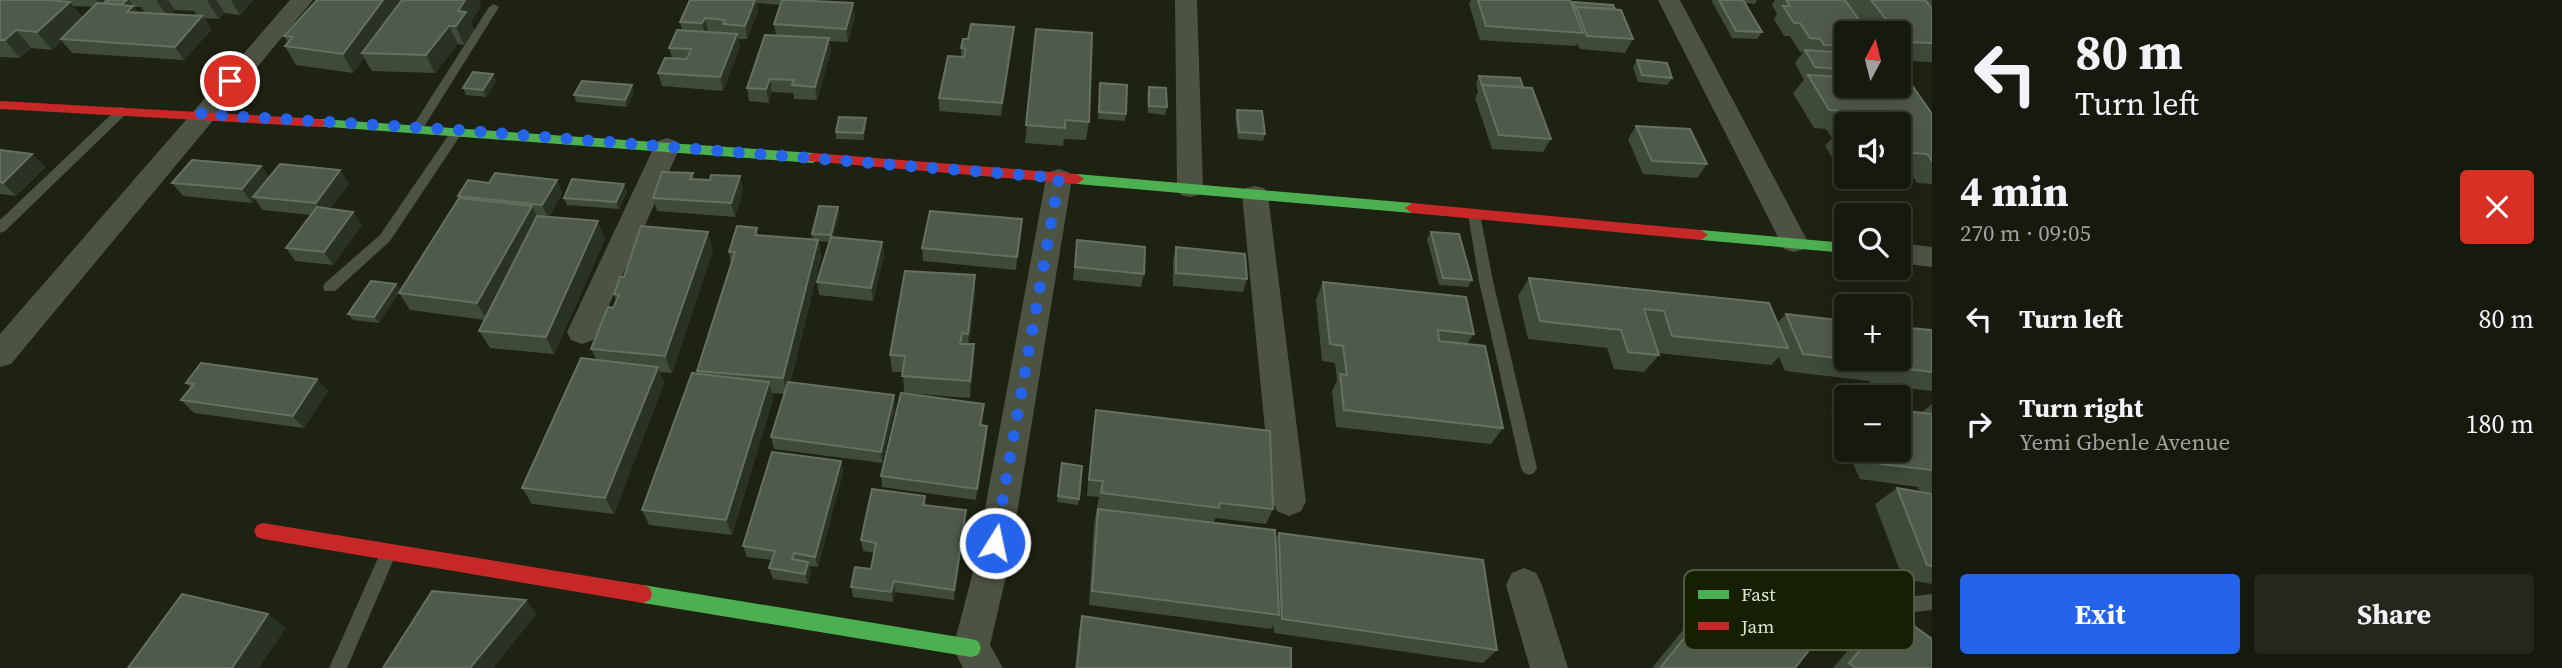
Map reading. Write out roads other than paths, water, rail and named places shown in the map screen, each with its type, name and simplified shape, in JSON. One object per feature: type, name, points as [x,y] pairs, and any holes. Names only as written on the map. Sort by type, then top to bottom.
[{"type":"street","points":[[0,355],[201,114],[302,0]]},
{"type":"street","points":[[1186,0],[1190,188]]},
{"type":"street","points":[[1669,0],[1794,242]]},
{"type":"street","points":[[0,105],[418,127],[667,146],[1190,188],[1834,247]]},
{"type":"street","points":[[582,332],[667,146]]},
{"type":"street","points":[[263,531],[389,551],[978,658],[991,568],[1059,178]]},
{"type":"street","points":[[1255,195],[1289,501]]},
{"type":"street","points":[[1911,254],[1932,257]]},
{"type":"street","points":[[1524,585],[1549,668]]},
{"type":"lane","points":[[418,127],[494,7]]},
{"type":"lane","points":[[0,228],[122,111]]},
{"type":"lane","points":[[330,287],[385,238],[458,130]]},
{"type":"lane","points":[[1474,214],[1486,281],[1529,468]]},
{"type":"lane","points":[[338,668],[389,551]]},
{"type":"lane","points":[[1914,604],[1932,602]]}]
